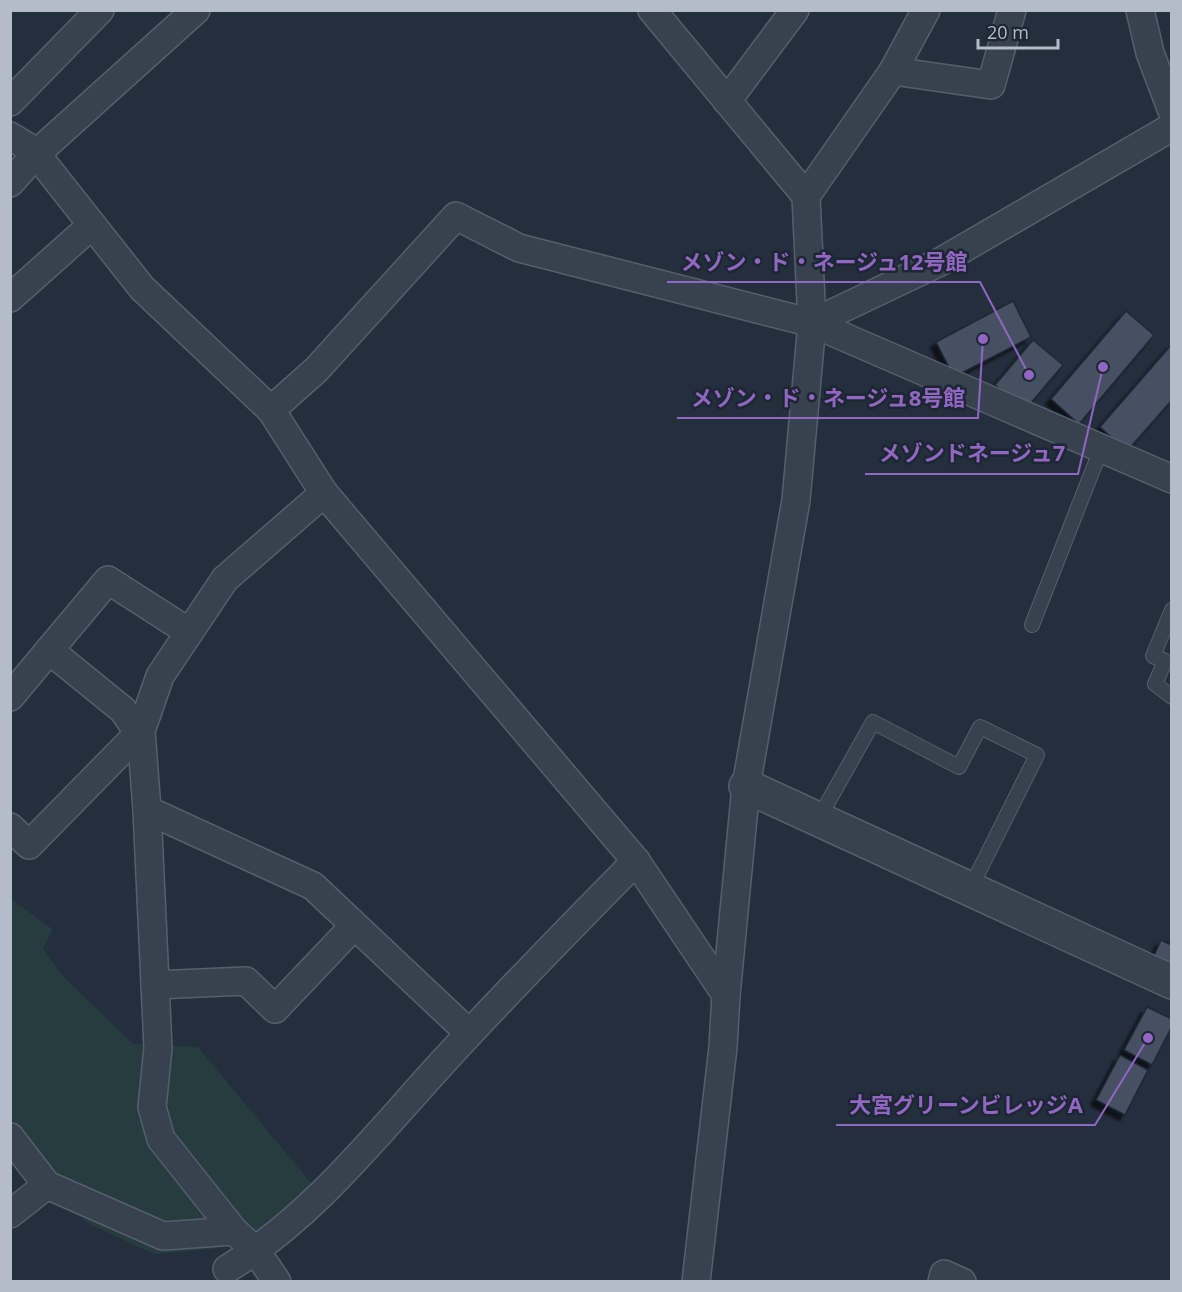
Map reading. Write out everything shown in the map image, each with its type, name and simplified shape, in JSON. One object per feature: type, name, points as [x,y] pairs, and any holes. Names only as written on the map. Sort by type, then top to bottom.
[{"type":"street","points":[[10,102],[100,10]]},
{"type":"street","points":[[10,183],[36,154],[196,10]]},
{"type":"street","points":[[652,10],[806,196],[812,323],[796,500],[746,786],[723,1047],[696,1281]]},
{"type":"street","points":[[727,101],[795,10]]},
{"type":"street","points":[[806,196],[893,71],[926,10]]},
{"type":"street","points":[[893,71],[991,85],[1012,10]]},
{"type":"street","points":[[1140,10],[1149,53],[1172,111]]},
{"type":"street","points":[[812,323],[940,262],[1172,127]]},
{"type":"street","points":[[10,136],[36,154],[142,288],[271,410],[324,493],[636,861],[726,995]]},
{"type":"street","points":[[271,410],[316,370],[456,216],[519,248],[812,323],[1172,479]]},
{"type":"street","points":[[10,298],[92,225]]},
{"type":"street","points":[[277,1281],[256,1251],[234,1231],[161,1139],[152,1107],[158,1048],[141,731],[160,676],[225,579],[324,493]]},
{"type":"street","points":[[12,693],[108,580],[189,632]]},
{"type":"street","points":[[49,650],[123,710],[138,732],[141,731]]},
{"type":"street","points":[[10,827],[29,845],[141,731]]},
{"type":"street","points":[[746,786],[1172,982]]},
{"type":"street","points":[[147,810],[229,845],[313,886],[470,1033]]},
{"type":"street","points":[[227,1269],[256,1251],[320,1197],[470,1033],[636,861]]},
{"type":"street","points":[[155,985],[246,981],[275,1009],[354,926]]},
{"type":"street","points":[[10,1137],[47,1185],[164,1236],[234,1231]]},
{"type":"street","points":[[10,1214],[47,1185]]},
{"type":"street","points":[[942,1281],[944,1274],[962,1281]]},
{"type":"lane","points":[[1032,625],[1101,449]]},
{"type":"lane","points":[[1172,610],[1153,656],[1165,661],[1155,684],[1172,697]]},
{"type":"lane","points":[[819,818],[873,722],[959,767],[980,727],[1036,754],[970,890]]},
{"type":"green space","points":[[10,898],[52,929],[43,949],[62,975],[133,1044],[198,1047],[311,1183],[296,1201],[254,1236],[212,1249],[154,1254],[85,1222],[57,1174],[11,1121]]},
{"type":"building","points":[[1013,301],[1031,337],[954,377],[936,342]]},
{"type":"building","points":[[1126,311],[1154,335],[1079,424],[1051,399]]},
{"type":"building","points":[[1033,340],[1063,365],[1025,410],[995,385]]},
{"type":"building","points":[[1172,344],[1172,400],[1127,451],[1100,427]]},
{"type":"building","points":[[1172,939],[1172,966],[1153,958],[1161,940],[1169,944]]},
{"type":"building","points":[[1147,1007],[1172,1019],[1172,1026],[1152,1065],[1124,1050]]},
{"type":"building","points":[[1120,1055],[1148,1070],[1125,1115],[1096,1100]]},
{"type":"place","name":"メゾン・ド・ネージュ8号館","points":[[983,339]]},
{"type":"place","name":"メゾンドネージュ7","points":[[1103,367]]},
{"type":"place","name":"メゾン・ド・ネージュ12号館","points":[[1029,375]]},
{"type":"place","name":"大宮グリーンビレッジA","points":[[1148,1038]]}]
